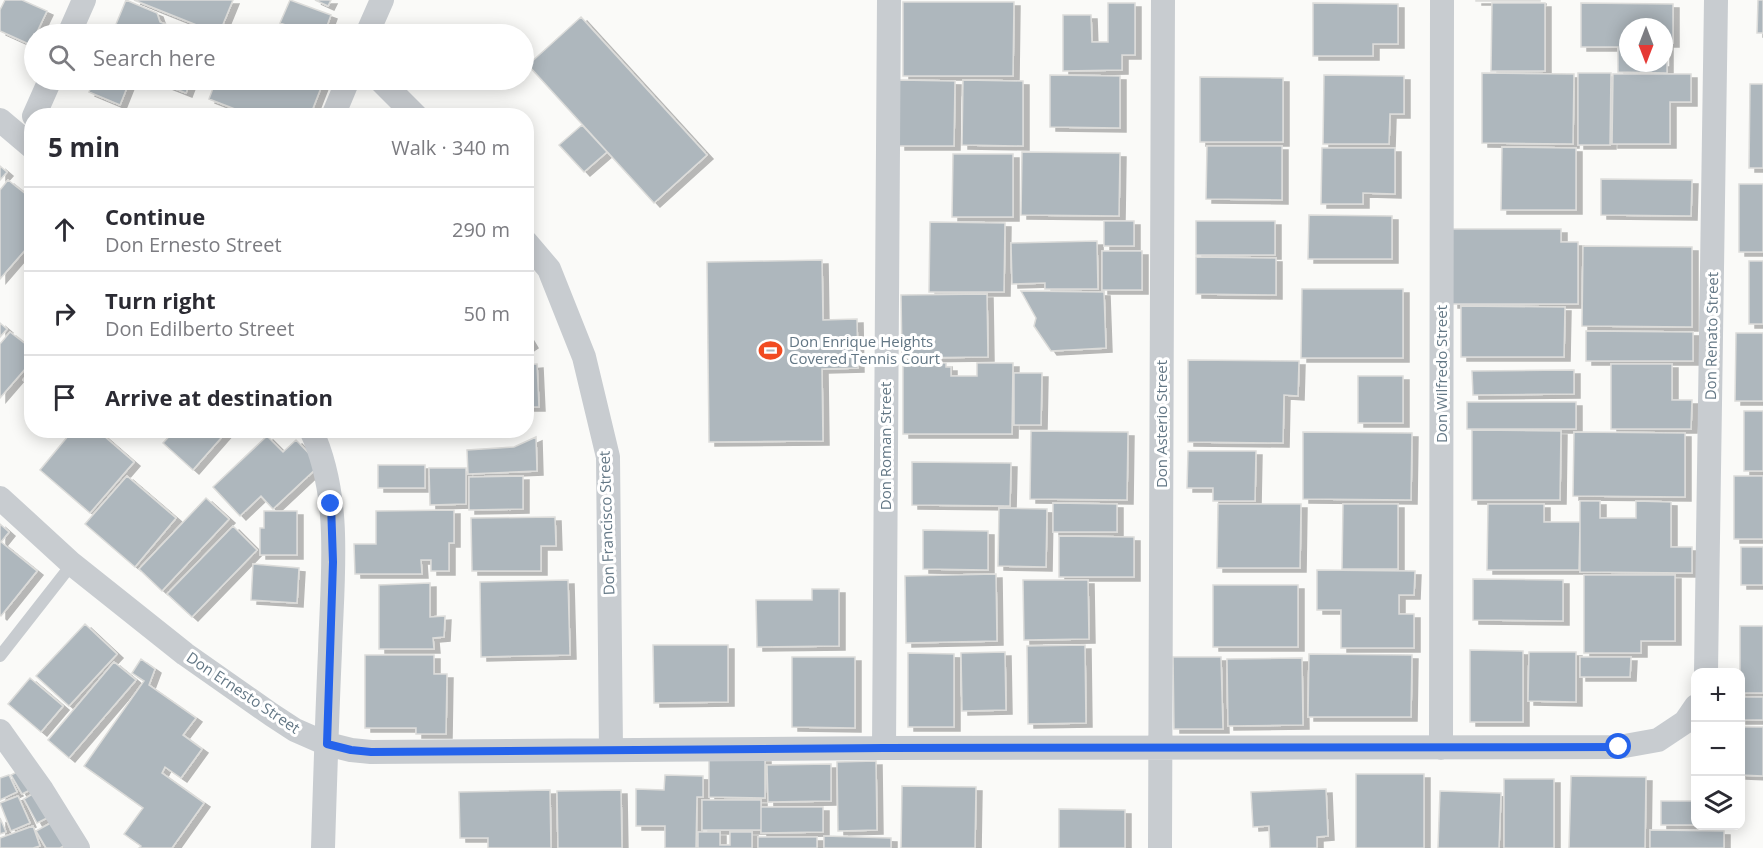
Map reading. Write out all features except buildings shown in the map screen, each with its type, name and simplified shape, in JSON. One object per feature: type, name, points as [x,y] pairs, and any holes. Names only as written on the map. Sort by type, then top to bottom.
[{"type":"street","points":[[73,24],[84,0]]},
{"type":"street","points":[[371,24],[382,0]]},
{"type":"street","name":"Don Roman Street","points":[[884,748],[889,0]]},
{"type":"street","name":"Don Asterio Street","points":[[1160,848],[1163,0]]},
{"type":"street","name":"Don Wilfredo Street","points":[[1441,748],[1442,0]]},
{"type":"street","name":"Don Renato Street","points":[[1706,668],[1716,0]]},
{"type":"street","points":[[38,108],[46,90]]},
{"type":"street","points":[[336,108],[344,90]]},
{"type":"street","points":[[390,90],[409,108]]},
{"type":"street","points":[[0,120],[24,134]]},
{"type":"street","name":"Don Francisco Street","points":[[534,251],[549,269],[584,357],[608,457],[611,749]]},
{"type":"street","points":[[315,438],[320,449],[331,504],[333,562],[323,848]]},
{"type":"street","name":"Don Ernesto Street","points":[[0,498],[72,564],[195,661],[295,730],[327,744],[351,750],[371,752],[611,749],[1619,747],[1658,740],[1690,714]]},
{"type":"street","points":[[0,731],[42,790],[78,848]]},
{"type":"lane","points":[[0,656],[72,564]]},
{"type":"place","name":"Don Enrique Heights Covered Tennis Court","points":[[771,351]]},
{"type":"route","points":[[331,504],[333,562],[327,744],[351,750],[371,752],[611,749],[1619,747]]}]
